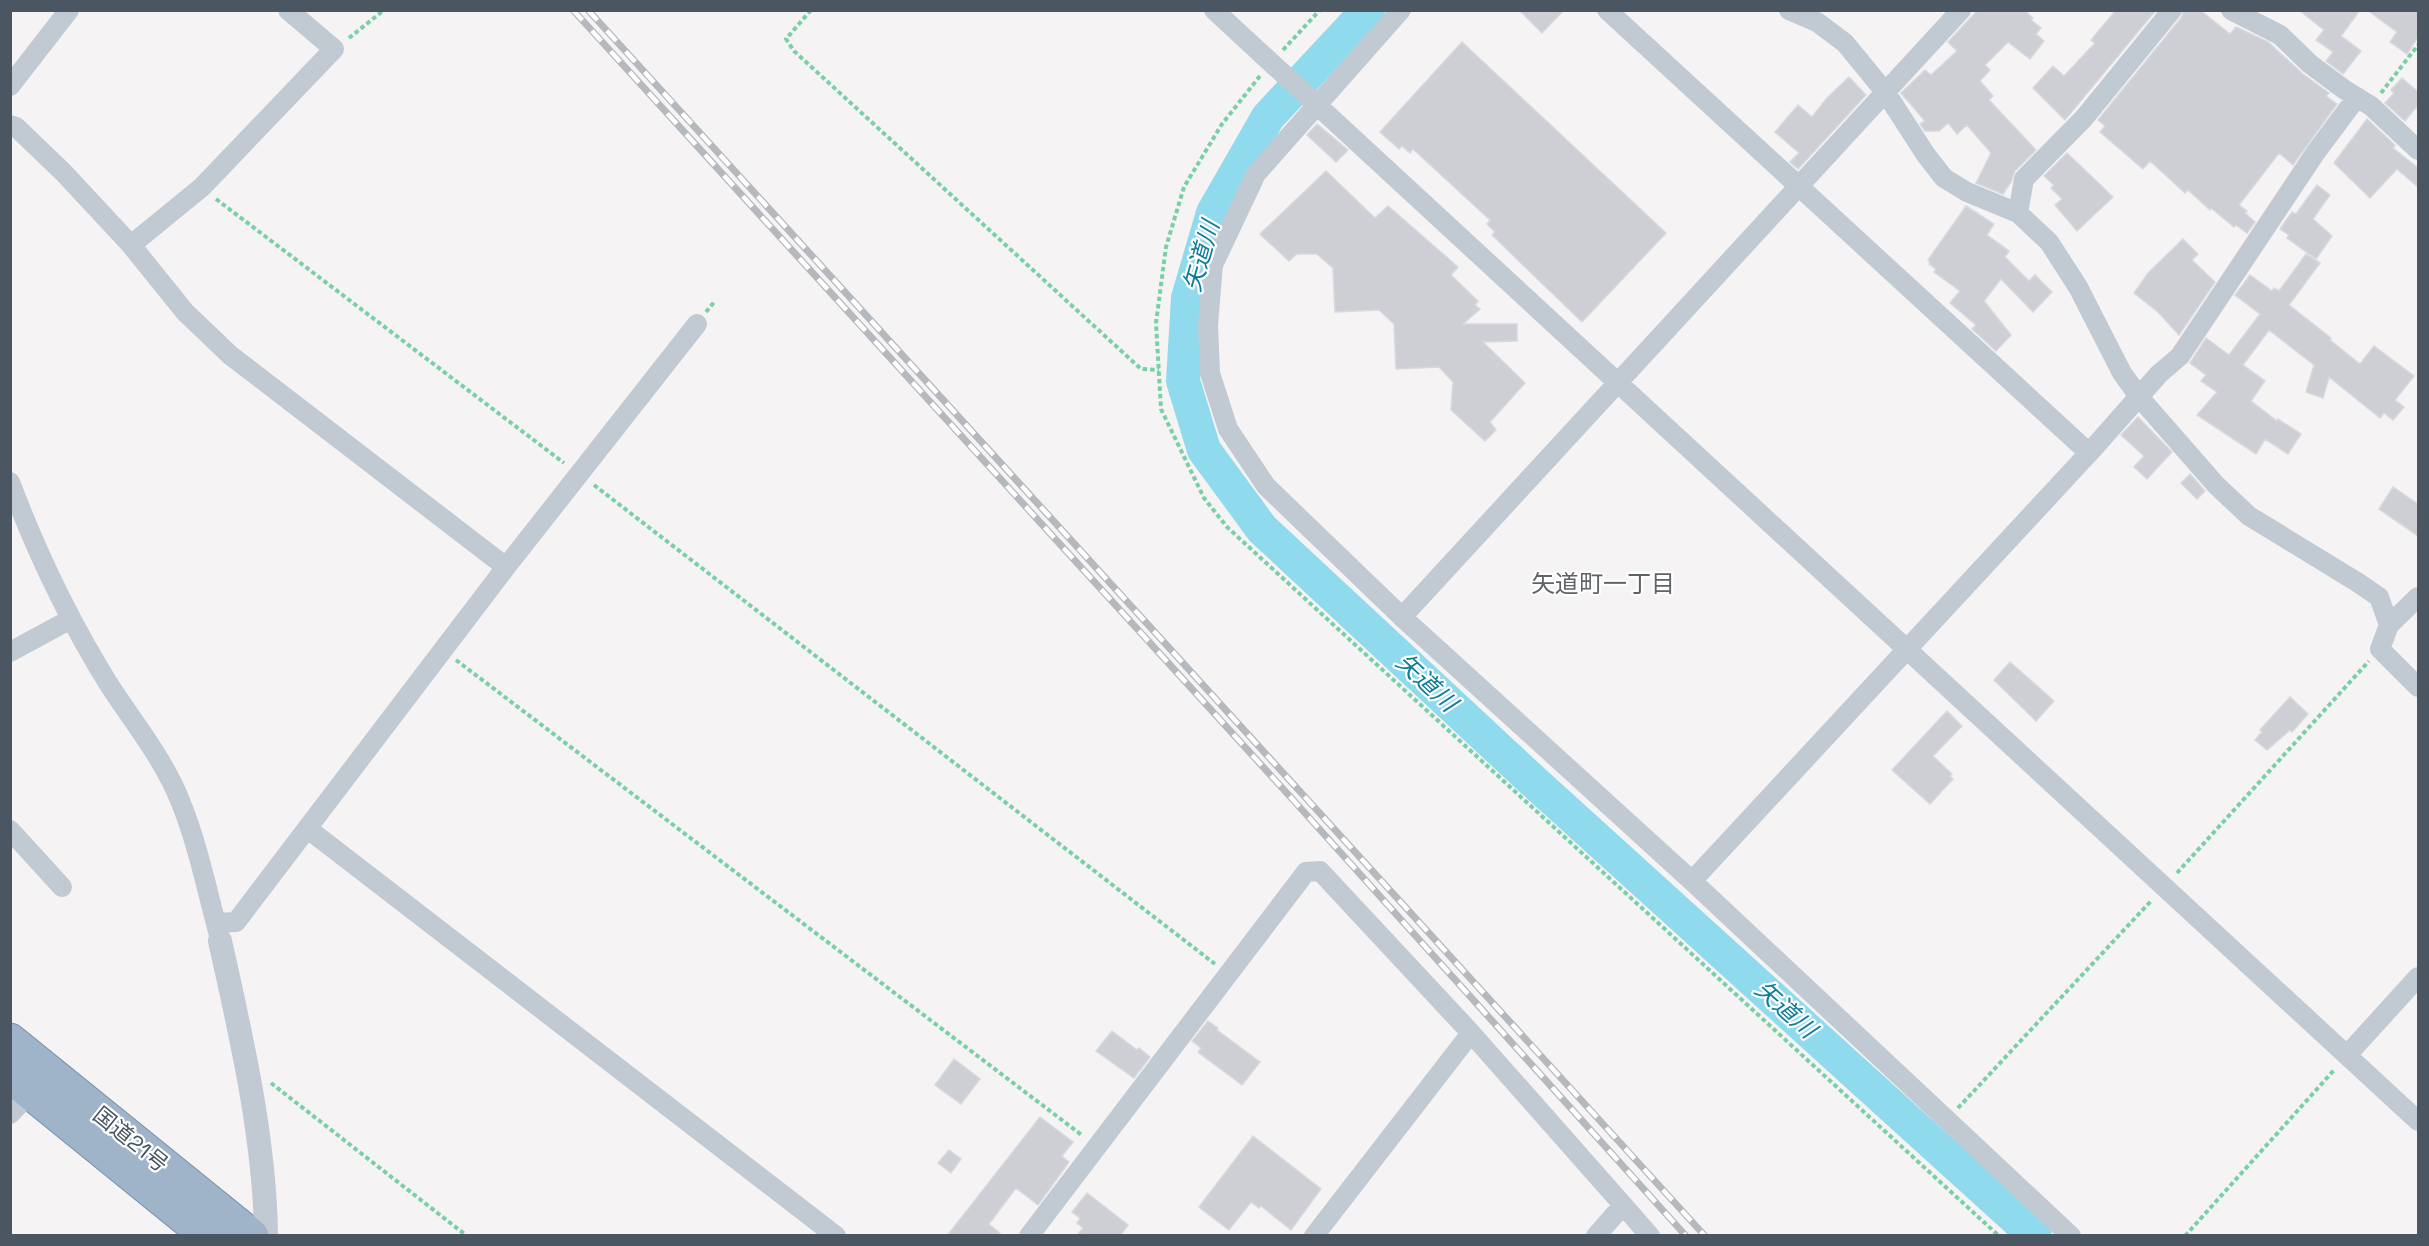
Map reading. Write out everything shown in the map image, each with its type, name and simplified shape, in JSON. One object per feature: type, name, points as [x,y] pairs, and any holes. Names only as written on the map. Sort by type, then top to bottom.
[{"type":"highway","name":"国道21号","points":[[10,1040],[252,1236]]},
{"type":"highway","name":"国道21号","points":[[17,1094],[72,1126],[207,1236]]},
{"type":"highway","points":[[72,1126],[138,1194],[170,1236]]},
{"type":"street","points":[[10,86],[69,10]]},
{"type":"street","points":[[131,245],[201,187],[334,49],[288,10]]},
{"type":"street","points":[[1214,10],[2418,1121]]},
{"type":"street","points":[[1401,10],[1312,102],[1256,174],[1213,265],[1208,325],[1210,373],[1228,429],[1266,486],[1402,617],[1692,881],[2071,1236]]},
{"type":"street","points":[[1607,10],[1757,151],[1799,186],[2089,453]]},
{"type":"street","points":[[1789,10],[1817,22],[1845,43],[1886,93],[1926,155],[1944,178],[1967,192],[2018,213],[2049,242],[2078,287],[2122,373],[2140,398],[2216,485],[2248,516],[2379,597],[2389,625]]},
{"type":"street","points":[[1402,617],[1961,10]]},
{"type":"street","points":[[2018,213],[2024,179],[2084,118],[2172,10]]},
{"type":"street","points":[[2231,10],[2280,35],[2310,64],[2364,101],[2418,150]]},
{"type":"street","points":[[1692,881],[1906,647],[2140,398],[2159,374],[2180,356],[2316,152],[2364,101]]},
{"type":"street","points":[[10,125],[16,127],[63,172],[131,245],[185,312],[230,355],[506,567]]},
{"type":"street","points":[[218,932],[236,922],[506,567],[581,475],[697,324]]},
{"type":"street","points":[[10,482],[23,516],[72,619],[108,682],[161,763],[182,804],[218,932],[246,1063],[258,1143],[266,1236]]},
{"type":"street","points":[[2418,597],[2414,604],[2389,625],[2380,649],[2418,687]]},
{"type":"street","points":[[10,652],[72,619]]},
{"type":"street","points":[[308,829],[836,1236]]},
{"type":"street","points":[[10,831],[62,887]]},
{"type":"street","points":[[1029,1236],[1306,872],[1320,871],[1471,1033],[1650,1236]]},
{"type":"street","points":[[2348,1054],[2418,977]]},
{"type":"street","points":[[1314,1236],[1471,1033]]},
{"type":"street","points":[[1596,1236],[1623,1205]]},
{"type":"path","points":[[334,49],[384,10]]},
{"type":"path","points":[[811,10],[786,39],[794,51],[1141,369],[1159,370]]},
{"type":"path","points":[[2364,101],[2418,45]]},
{"type":"path","points":[[201,187],[581,475],[1228,974]]},
{"type":"path","points":[[444,650],[1096,1146]]},
{"type":"path","points":[[2185,1236],[2348,1054]]},
{"type":"path","points":[[246,1063],[467,1236]]},
{"type":"building","points":[[1519,10],[1564,10],[1542,33]]},
{"type":"building","points":[[1978,10],[2024,10],[2041,28],[2036,34],[2044,41],[2030,59],[2008,42],[1985,65],[1990,70],[1980,81],[1993,96],[1989,100],[2036,150],[2015,171],[2003,194],[1976,183],[1991,153],[1967,125],[1957,134],[1948,123],[1939,131],[1925,131],[1920,124],[1925,121],[1901,93],[1925,70],[1931,75],[1957,51],[1948,42]]},
{"type":"building","points":[[2116,10],[2156,10],[2065,120],[2033,88],[2053,66],[2064,76],[2095,43],[2091,40]]},
{"type":"building","points":[[2184,10],[2200,10],[2230,34],[2236,27],[2268,42],[2303,74],[2329,93],[2326,96],[2337,104],[2293,165],[2279,153],[2239,205],[2255,222],[2247,233],[2236,225],[2234,227],[2211,208],[2210,210],[2188,190],[2185,193],[2150,161],[2143,169],[2100,132],[2105,126],[2098,120],[2181,18]]},
{"type":"building","points":[[2299,10],[2360,10],[2341,36],[2361,51],[2343,74],[2326,61],[2333,52],[2316,40],[2324,30]]},
{"type":"building","points":[[2367,10],[2418,10],[2418,37],[2407,54],[2390,42],[2397,32]]},
{"type":"building","points":[[1462,42],[1666,233],[1582,322],[1492,235],[1495,232],[1487,224],[1490,220],[1413,149],[1410,153],[1402,146],[1399,149],[1380,132]]},
{"type":"building","points":[[1849,77],[1866,95],[1798,169],[1790,162],[1799,153],[1775,132],[1798,105],[1812,117],[1827,98]]},
{"type":"building","points":[[2402,78],[2418,92],[2418,105],[2405,121],[2385,103],[2394,93],[2391,90]]},
{"type":"building","points":[[2367,119],[2395,145],[2393,148],[2418,168],[2418,187],[2397,169],[2370,198],[2334,163]]},
{"type":"building","points":[[1317,124],[1348,150],[1336,162],[1307,135]]},
{"type":"building","points":[[2067,153],[2113,197],[2077,231],[2055,205],[2062,199],[2051,188],[2054,185],[2044,176]]},
{"type":"building","points":[[1326,171],[1375,218],[1388,206],[1458,267],[1451,275],[1478,301],[1475,305],[1480,309],[1463,324],[1517,324],[1517,341],[1483,342],[1525,383],[1490,422],[1496,430],[1485,441],[1451,410],[1453,382],[1439,367],[1396,369],[1394,324],[1379,310],[1335,312],[1333,268],[1317,254],[1297,254],[1289,261],[1260,234]]},
{"type":"building","points":[[2317,185],[2330,195],[2313,219],[2332,236],[2316,259],[2287,238],[2289,235],[2280,229],[2292,212],[2296,214]]},
{"type":"building","points":[[1966,206],[1994,224],[1987,235],[2009,251],[2005,257],[2029,281],[2035,275],[2052,292],[2033,312],[2001,279],[1984,301],[2011,335],[1996,351],[1972,329],[1976,325],[1950,303],[1960,291],[1934,272],[1936,269],[1929,264],[1928,260]]},
{"type":"building","points":[[2183,239],[2198,254],[2192,260],[2215,282],[2179,335],[2158,312],[2134,293],[2148,273]]},
{"type":"building","points":[[2306,254],[2320,263],[2289,305],[2360,364],[2374,346],[2414,376],[2395,400],[2404,407],[2393,420],[2384,413],[2380,418],[2329,377],[2323,398],[2306,392],[2314,365],[2269,330],[2243,365],[2265,381],[2251,401],[2277,421],[2278,419],[2301,434],[2288,454],[2265,439],[2256,454],[2197,415],[2217,392],[2201,381],[2206,375],[2190,363],[2206,338],[2229,355],[2260,314],[2235,295],[2250,275],[2272,291],[2274,288],[2279,291]]},
{"type":"building","points":[[2138,417],[2172,452],[2147,479],[2134,467],[2144,456],[2121,435]]},
{"type":"building","points":[[2190,474],[2205,491],[2197,499],[2181,483]]},
{"type":"building","points":[[2393,487],[2418,504],[2418,536],[2379,509]]},
{"type":"building","points":[[2010,662],[2054,701],[2036,721],[1994,680]]},
{"type":"building","points":[[2290,697],[2308,714],[2292,732],[2290,730],[2267,750],[2255,740],[2262,732],[2260,730]]},
{"type":"building","points":[[1947,711],[1962,726],[1933,756],[1952,774],[1950,776],[1953,779],[1930,804],[1892,770]]},
{"type":"building","points":[[1208,1021],[1260,1062],[1242,1085],[1198,1052],[1201,1048],[1192,1041]]},
{"type":"building","points":[[1112,1031],[1150,1057],[1134,1078],[1096,1051]]},
{"type":"building","points":[[954,1059],[980,1079],[961,1104],[935,1085]]},
{"type":"building","points":[[1040,1117],[1073,1142],[1062,1156],[1069,1162],[1038,1205],[1016,1188],[989,1224],[1003,1236],[947,1236]]},
{"type":"building","points":[[1253,1136],[1321,1189],[1291,1230],[1261,1206],[1259,1208],[1251,1202],[1229,1230],[1199,1207]]},
{"type":"building","points":[[949,1150],[961,1159],[951,1173],[938,1163]]},
{"type":"building","points":[[1087,1193],[1128,1225],[1120,1236],[1077,1236],[1083,1228],[1077,1223],[1080,1218],[1072,1212]]},
{"type":"waterway","name":"矢道川","points":[[1368,10],[1268,117],[1213,213],[1188,298],[1183,381],[1204,450],[1262,529],[1533,781],[2035,1236]]},
{"type":"railway","points":[[573,10],[1295,802],[1686,1236]]},
{"type":"railway","points":[[588,10],[1705,1236]]},
{"type":"district","name":"矢道町一丁目","points":[[1603,583]]}]
